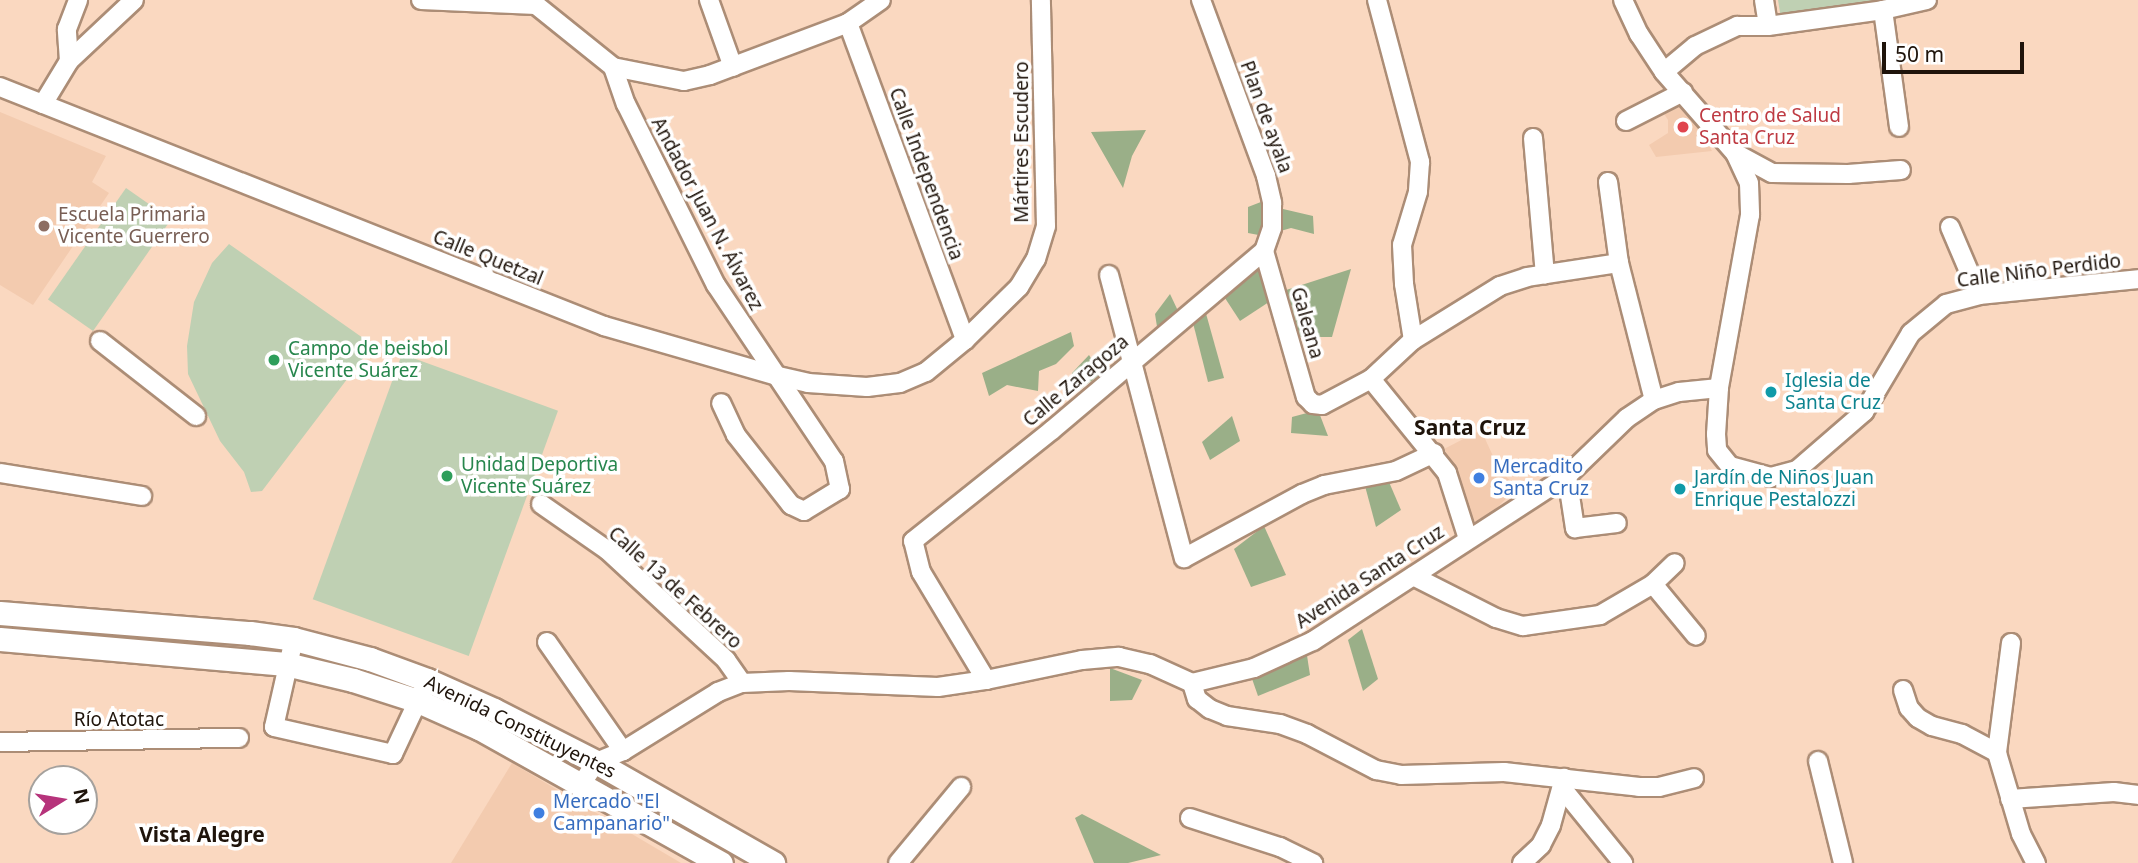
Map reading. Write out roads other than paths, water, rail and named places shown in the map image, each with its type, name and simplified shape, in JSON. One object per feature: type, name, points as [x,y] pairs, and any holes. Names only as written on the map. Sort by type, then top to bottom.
[{"type":"main road","name":"Avenida Constituyentes","points":[[0,613],[294,639],[370,659],[427,680],[596,762],[774,863]]},
{"type":"main road","name":"Avenida Constituyentes","points":[[0,639],[286,664],[353,680],[418,701],[479,728],[721,863]]},
{"type":"street","points":[[69,61],[67,29],[78,0]]},
{"type":"street","points":[[43,104],[69,61],[134,0]]},
{"type":"street","points":[[421,0],[535,2],[613,67],[684,80],[733,67],[848,23],[880,0]]},
{"type":"street","points":[[709,0],[733,67]]},
{"type":"street","name":"Mártires Escudero","points":[[965,340],[1018,287],[1036,259],[1046,226],[1041,0]]},
{"type":"street","name":"Plan de ayala","points":[[1202,0],[1266,176],[1272,203],[1272,228],[1264,251]]},
{"type":"street","points":[[1377,0],[1420,162],[1418,192],[1402,245],[1404,284],[1413,340]]},
{"type":"street","points":[[1623,0],[1639,34],[1664,72],[1735,153],[1749,183],[1750,215],[1719,387]]},
{"type":"street","points":[[1764,0],[1768,26]]},
{"type":"street","points":[[1664,72],[1695,46],[1715,34],[1738,26],[1768,26],[1883,10],[1927,0]]},
{"type":"street","points":[[1883,10],[1899,127]]},
{"type":"street","name":"Calle Independencia","points":[[848,23],[965,340]]},
{"type":"street","name":"Andador Juan N. Álvarez","points":[[613,67],[626,104],[716,285],[834,461],[840,489],[804,511],[790,505],[736,435],[721,403]]},
{"type":"street","name":"Calle Quetzal","points":[[0,87],[604,326],[774,375],[839,387],[900,383],[926,372],[965,340]]},
{"type":"street","points":[[1626,121],[1683,92]]},
{"type":"street","points":[[1533,138],[1545,274]]},
{"type":"street","points":[[1735,153],[1772,173],[1848,174],[1901,170]]},
{"type":"street","points":[[1608,182],[1619,263],[1654,400]]},
{"type":"street","points":[[1950,227],[1979,295]]},
{"type":"street","name":"Calle Zaragoza","points":[[986,680],[921,572],[913,541],[1052,430],[1264,251]]},
{"type":"street","name":"Galeana","points":[[1264,251],[1306,397],[1313,404],[1322,405],[1371,379]]},
{"type":"street","points":[[1468,539],[1452,484],[1434,453],[1371,379],[1413,340],[1500,286],[1545,274],[1619,263]]},
{"type":"street","points":[[1109,275],[1134,359],[1184,558],[1302,494],[1324,485],[1396,471],[1434,453]]},
{"type":"street","name":"Calle Niño Perdido","points":[[1719,387],[1716,434],[1721,458],[1730,466],[1771,477],[1784,476],[1797,470],[1864,412],[1911,333],[1946,304],[1979,295],[2138,279]]},
{"type":"street","points":[[100,341],[196,416]]},
{"type":"street","name":"Avenida Santa Cruz","points":[[1192,683],[1254,668],[1314,641],[1567,476],[1627,418],[1654,400],[1679,392],[1719,387]]},
{"type":"street","points":[[0,473],[142,496]]},
{"type":"street","points":[[1567,476],[1576,528],[1617,523]]},
{"type":"street","name":"Calle 13 de Febrero","points":[[541,504],[607,550],[726,660],[742,683]]},
{"type":"street","points":[[1413,576],[1496,618],[1523,626],[1600,615],[1653,584],[1675,563]]},
{"type":"street","points":[[1653,584],[1696,636]]},
{"type":"street","points":[[294,639],[286,664],[274,727],[393,754],[427,680]]},
{"type":"street","points":[[547,642],[623,751]]},
{"type":"street","points":[[2011,643],[1997,752],[2021,834],[2036,863]]},
{"type":"street","points":[[580,786],[596,762],[623,751],[718,692],[742,683],[789,681],[938,687],[1082,660],[1119,657],[1150,664],[1192,683],[1197,699],[1210,709],[1227,716],[1279,724],[1307,734],[1377,770],[1401,775],[1480,770],[1563,783],[1639,787],[1659,787],[1695,778]]},
{"type":"street","points":[[1903,690],[1909,708],[1918,718],[1932,726],[1962,734],[1997,752]]},
{"type":"street","name":"Río Atotac","points":[[0,742],[239,738]]},
{"type":"street","points":[[1818,761],[1843,863]]},
{"type":"street","points":[[1522,863],[1546,835],[1563,783]]},
{"type":"street","points":[[1563,783],[1623,863]]},
{"type":"street","points":[[898,863],[961,787]]},
{"type":"street","points":[[2010,799],[2114,792],[2138,795]]},
{"type":"street","points":[[1190,818],[1280,847],[1310,862]]},
{"type":"place","name":"Centro de Salud Santa Cruz","points":[[1683,127]]},
{"type":"place","name":"Escuela Primaria Vicente Guerrero","points":[[44,226]]},
{"type":"place","name":"Campo de beisbol Vicente Suárez","points":[[274,360]]},
{"type":"place","name":"Iglesia de Santa Cruz","points":[[1771,392]]},
{"type":"place","name":"Unidad Deportiva Vicente Suárez","points":[[447,476]]},
{"type":"place","name":"Mercadito Santa Cruz","points":[[1479,478]]},
{"type":"place","name":"Jardín de Niños Juan Enrique Pestalozzi","points":[[1680,489]]},
{"type":"place","name":"Mercado \"El Campanario\"","points":[[539,813]]},
{"type":"district","name":"Santa Cruz","points":[[1470,427]]},
{"type":"district","name":"Vista Alegre","points":[[202,834]]}]
